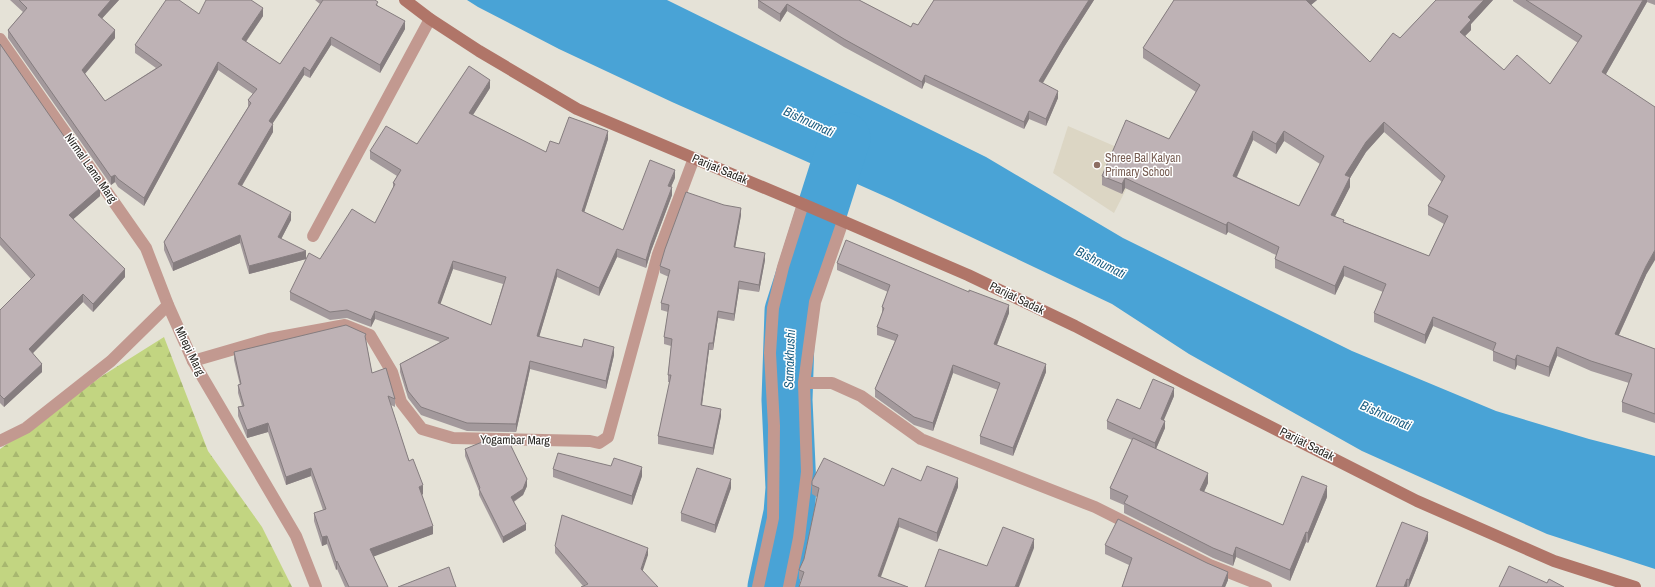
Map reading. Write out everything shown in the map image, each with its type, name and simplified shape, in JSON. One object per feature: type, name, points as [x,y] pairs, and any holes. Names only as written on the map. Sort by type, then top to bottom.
[{"type":"street","name":"Parijat Sadak","points":[[405,0],[479,50],[577,109],[842,220],[968,275],[1075,326],[1417,501],[1554,561],[1635,587]]},
{"type":"street","points":[[313,236],[430,18]]},
{"type":"street","name":"Nirmal Lama Marg","points":[[0,39],[146,248],[168,305]]},
{"type":"street","name":"Yogambar Marg","points":[[193,361],[269,339],[345,325],[370,335],[392,372],[401,402],[422,429],[454,438],[599,443],[608,436],[658,254],[694,158]]},
{"type":"street","points":[[758,587],[773,518],[774,426],[770,353],[773,308],[777,287],[806,205]]},
{"type":"street","points":[[789,587],[799,538],[807,472],[804,383],[815,302],[842,220]]},
{"type":"street","points":[[0,441],[26,428],[111,361],[168,305]]},
{"type":"street","name":"Mhepi Marg","points":[[168,305],[193,361],[296,536],[316,587]]},
{"type":"street","points":[[804,383],[832,383],[861,396],[921,439],[1095,507],[1210,565],[1266,587]]},
{"type":"shaded area","name":"Shree Bal Kalyan Primary School","points":[[1068,126],[1142,158],[1114,213],[1053,173]]},
{"type":"green space","points":[[164,337],[208,451],[262,527],[292,587],[0,587],[0,449],[102,376]]},
{"type":"water","name":"Bishnumati","points":[[467,0],[667,0],[986,157],[1123,238],[1352,351],[1496,411],[1589,439],[1655,456],[1655,569],[1547,534],[1362,451],[1189,354],[1112,304],[891,199],[672,102],[559,49]]},
{"type":"building","points":[[19,0],[111,0],[98,15],[115,30],[82,70],[105,101],[162,65],[135,45],[166,0],[179,0],[199,14],[206,0],[251,0],[263,8],[242,39],[280,64],[323,0],[375,0],[378,2],[376,5],[405,21],[380,65],[331,37],[310,71],[304,67],[269,121],[273,124],[238,184],[291,212],[278,237],[306,251],[249,266],[240,235],[173,263],[164,242],[251,103],[248,100],[257,89],[218,62],[144,198],[118,179],[115,175],[111,177],[8,30],[27,8]]},
{"type":"building","points":[[758,0],[859,0],[911,27],[913,23],[918,25],[934,0],[1089,0],[1039,81],[1058,91],[1046,119],[1029,111],[1024,122],[925,75],[922,82],[844,39],[787,4],[780,14]]},
{"type":"building","points":[[1174,0],[1306,0],[1370,62],[1393,33],[1400,38],[1436,0],[1484,0],[1468,17],[1471,20],[1460,32],[1504,70],[1517,55],[1550,84],[1582,36],[1526,0],[1643,0],[1602,72],[1655,107],[1655,250],[1646,266],[1615,334],[1655,349],[1655,414],[1622,402],[1632,374],[1591,361],[1557,347],[1549,367],[1517,355],[1515,360],[1493,351],[1496,343],[1433,317],[1425,335],[1374,313],[1386,284],[1344,266],[1335,286],[1275,259],[1279,247],[1228,222],[1226,225],[1125,178],[1122,184],[1102,176],[1126,120],[1169,139],[1200,85],[1143,48]],"holes":[[[1384,122],[1445,176],[1428,206],[1448,216],[1429,256],[1343,222],[1344,220],[1331,215],[1350,177],[1345,175],[1366,142]],[[1253,131],[1276,144],[1284,131],[1324,156],[1299,206],[1233,176]]]},
{"type":"building","points":[[0,44],[100,188],[69,215],[125,269],[93,304],[83,294],[29,349],[42,364],[4,399],[0,395],[0,310],[35,275],[0,237]]},
{"type":"building","points":[[469,66],[490,80],[469,113],[546,152],[550,141],[559,144],[569,117],[608,131],[582,211],[623,230],[650,160],[675,170],[668,186],[672,187],[646,260],[617,249],[599,288],[557,269],[537,336],[582,347],[584,339],[614,347],[606,381],[530,361],[516,424],[467,423],[421,407],[408,391],[400,364],[449,338],[375,311],[371,320],[347,310],[330,312],[290,292],[309,253],[320,259],[352,209],[375,223],[395,184],[393,183],[401,170],[370,151],[386,126],[417,144]],"holes":[[[453,261],[506,277],[491,325],[438,303]]]},
{"type":"building","points":[[686,192],[724,205],[741,208],[734,247],[765,253],[759,285],[739,281],[734,314],[718,311],[713,343],[709,343],[701,405],[721,409],[713,448],[658,436],[671,375],[668,375],[672,339],[664,337],[669,305],[661,303],[670,270],[660,266]]},
{"type":"building","points":[[846,240],[969,292],[969,290],[1009,305],[994,344],[1046,364],[1013,448],[980,436],[1000,383],[953,365],[933,423],[914,417],[875,389],[898,335],[877,327],[890,285],[837,263]]},
{"type":"building","points":[[346,325],[366,334],[365,336],[372,373],[386,368],[395,399],[388,396],[409,461],[413,459],[423,485],[419,487],[433,526],[370,549],[388,587],[349,587],[337,561],[336,562],[327,536],[322,537],[314,513],[326,509],[311,468],[286,477],[268,423],[247,430],[238,407],[244,406],[238,385],[241,384],[234,352]]},
{"type":"building","points":[[1153,379],[1174,388],[1161,419],[1165,421],[1155,443],[1107,421],[1117,399],[1140,409]]},
{"type":"building","points":[[1133,438],[1208,473],[1200,490],[1283,525],[1302,476],[1327,486],[1308,533],[1306,532],[1290,570],[1236,547],[1233,556],[1213,548],[1124,503],[1128,496],[1110,488]]},
{"type":"building","points":[[487,440],[512,440],[511,446],[527,479],[523,489],[511,497],[526,524],[503,537],[479,489],[480,488],[465,449]]},
{"type":"building","points":[[558,453],[611,466],[614,458],[642,467],[632,496],[553,469]]},
{"type":"building","points":[[824,458],[884,486],[892,468],[921,481],[927,466],[958,478],[937,533],[899,518],[878,576],[908,587],[799,587],[804,572],[799,570],[804,559],[819,488],[812,485],[812,481]]},
{"type":"building","points":[[697,468],[731,479],[715,525],[681,513]]},
{"type":"building","points":[[562,515],[648,548],[641,569],[658,587],[581,587],[588,584],[555,546]]},
{"type":"building","points":[[1118,519],[1228,572],[1222,587],[1122,587],[1132,558],[1105,545]]},
{"type":"building","points":[[1402,522],[1428,532],[1409,580],[1407,579],[1404,587],[1376,587]]},
{"type":"building","points":[[1003,527],[1034,539],[1015,587],[925,587],[939,549],[987,566]]},
{"type":"building","points":[[1509,566],[1547,583],[1549,579],[1564,587],[1499,587]]},
{"type":"building","points":[[449,567],[456,587],[398,587]]},
{"type":"waterway","name":"Samakhushi","points":[[773,587],[789,513],[791,488],[787,400],[790,311],[845,138]]},
{"type":"place","name":"Shree Bal Kalyan Primary School","points":[[1097,165]]}]
